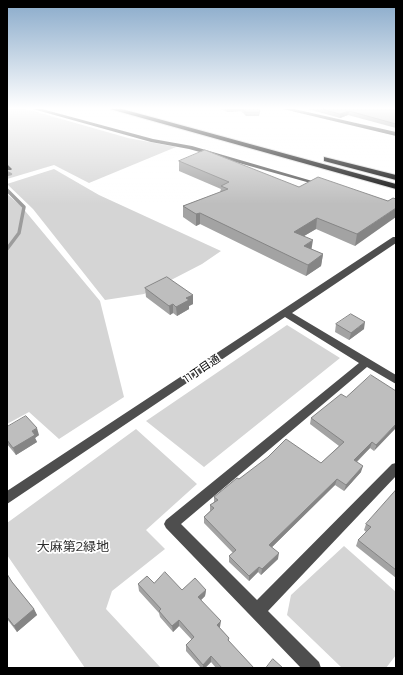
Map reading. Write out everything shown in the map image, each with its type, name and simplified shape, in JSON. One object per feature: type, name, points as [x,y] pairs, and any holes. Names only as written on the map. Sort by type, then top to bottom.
[{"type":"highway","points":[[227,140],[396,187]]},
{"type":"highway","points":[[256,140],[307,154]]},
{"type":"highway","points":[[323,158],[396,178]]},
{"type":"street","points":[[151,140],[190,147],[327,187]]},
{"type":"street","name":"11丁目通","points":[[8,496],[396,239]]},
{"type":"street","points":[[285,313],[396,380]]},
{"type":"street","points":[[313,668],[171,524],[367,362]]},
{"type":"street","points":[[257,611],[396,468]]},
{"type":"green space","points":[[7,140],[141,140],[176,147],[89,183],[54,165],[7,179]]},
{"type":"green space","points":[[54,169],[99,195],[221,251],[202,264],[144,294],[105,300],[33,209],[7,184]]},
{"type":"green space","points":[[7,194],[21,206],[100,301],[124,397],[59,439],[29,412],[7,424]]},
{"type":"green space","points":[[287,325],[340,358],[204,467],[146,421]]},
{"type":"green space","name":"大麻第2緑地","points":[[136,429],[197,484],[146,530],[165,549],[112,591],[106,609],[161,668],[85,668],[7,555],[7,523]]},
{"type":"green space","points":[[344,546],[396,592],[396,655],[386,668],[342,668],[287,615],[291,595]]},
{"type":"building","points":[[205,150],[299,187],[318,177],[388,201],[393,198],[396,199],[396,208],[357,234],[317,218],[294,232],[313,240],[304,246],[323,254],[308,265],[200,213],[196,214],[183,206],[228,189],[221,186],[229,182],[179,161]]},
{"type":"building","points":[[167,277],[193,295],[186,298],[189,300],[176,307],[173,304],[169,306],[145,288]]},
{"type":"building","points":[[351,314],[365,322],[351,333],[336,324]]},
{"type":"building","points":[[371,375],[396,391],[396,424],[376,445],[372,442],[354,460],[363,466],[346,485],[337,479],[269,545],[279,553],[262,569],[259,567],[249,576],[229,556],[236,550],[204,517],[214,508],[210,505],[218,500],[214,497],[237,478],[239,479],[268,457],[286,439],[321,463],[344,442],[311,418],[341,394],[346,397]]},
{"type":"building","points":[[26,416],[37,428],[32,431],[35,435],[13,448],[7,440],[7,427]]},
{"type":"building","points":[[396,490],[396,570],[358,540],[371,527],[366,524]]},
{"type":"building","points":[[165,572],[182,590],[195,578],[206,590],[198,597],[221,621],[217,625],[229,638],[228,640],[254,668],[222,668],[211,656],[203,665],[186,645],[194,637],[179,620],[172,626],[159,611],[161,609],[138,584],[147,576],[154,583]]},
{"type":"building","points":[[7,574],[34,609],[14,626],[7,617]]},
{"type":"building","points":[[273,659],[283,668],[266,668]]},
{"type":"waterway","points":[[7,172],[11,174],[7,175]]},
{"type":"waterway","points":[[7,190],[24,207],[19,233],[7,249]]}]
